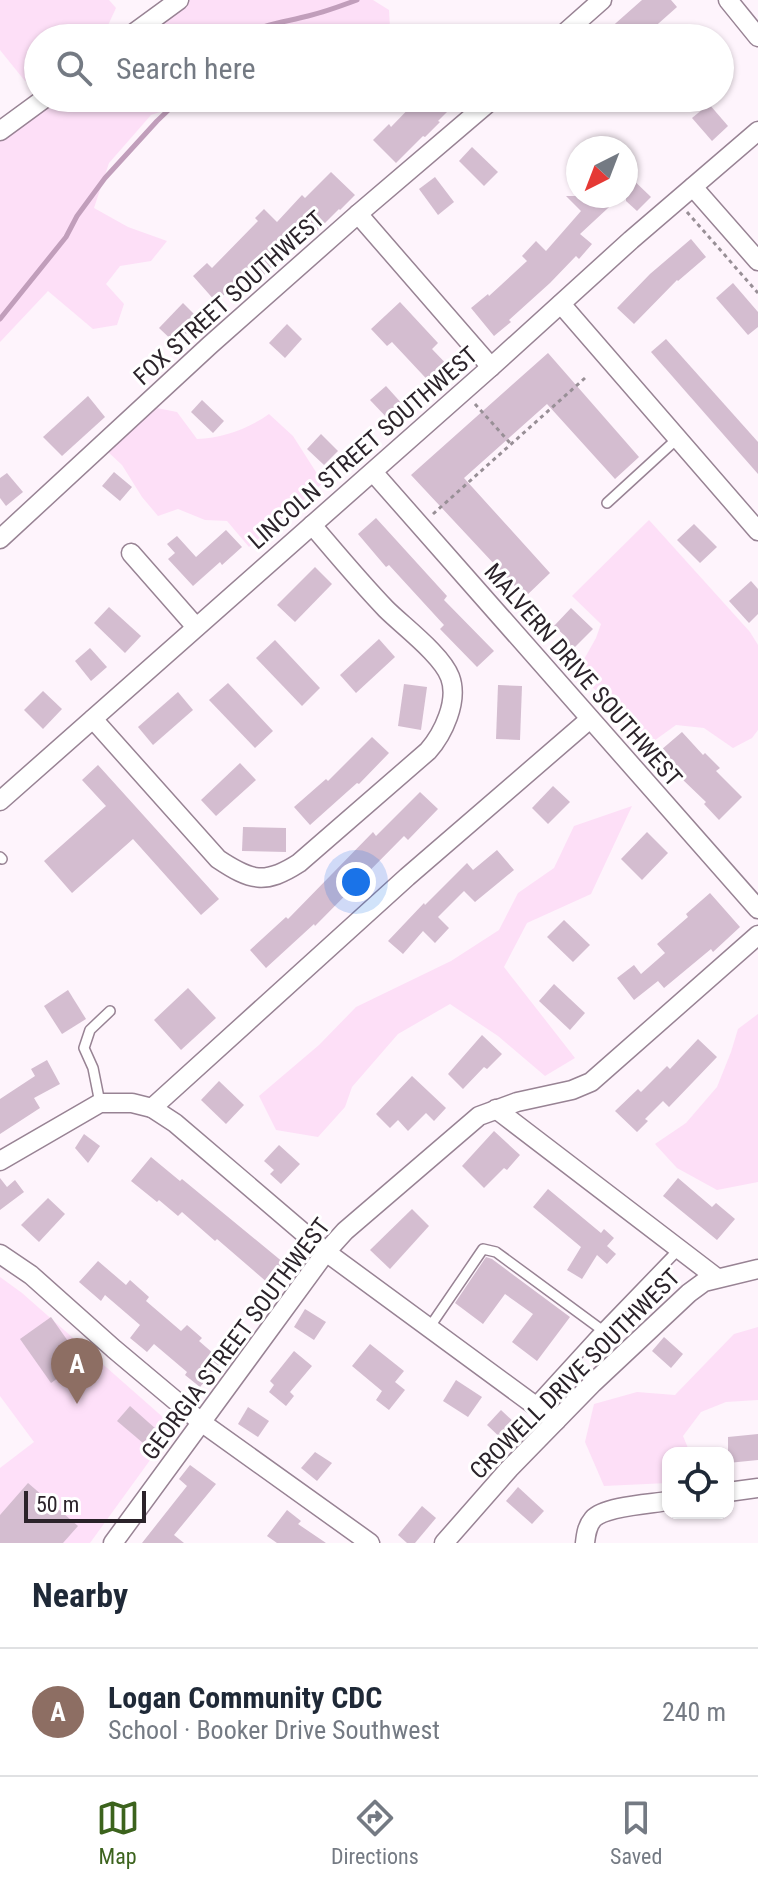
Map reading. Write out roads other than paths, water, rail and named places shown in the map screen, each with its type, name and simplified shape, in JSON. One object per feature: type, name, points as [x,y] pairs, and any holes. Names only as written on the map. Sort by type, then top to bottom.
[{"type":"street","points":[[146,24],[179,0]]},
{"type":"street","points":[[575,24],[602,0]]},
{"type":"street","points":[[728,0],[758,37]]},
{"type":"street","points":[[0,131],[26,112]]},
{"type":"street","name":"FOX STREET SOUTHWEST","points":[[0,539],[210,345],[478,112]]},
{"type":"street","name":"LINCOLN STREET SOUTHWEST","points":[[1,797],[758,131]]},
{"type":"street","points":[[693,187],[758,261]]},
{"type":"street","points":[[358,214],[491,367]]},
{"type":"street","points":[[561,304],[758,531]]},
{"type":"street","name":"MALVERN DRIVE SOUTHWEST","points":[[373,472],[758,909]]},
{"type":"street","points":[[93,719],[218,859],[240,874],[252,877],[270,877],[299,863],[428,751],[443,730],[452,690],[450,676],[441,662],[386,609],[312,525]]},
{"type":"street","points":[[131,553],[196,627]]},
{"type":"street","points":[[152,1108],[407,877],[590,719]]},
{"type":"street","name":"GEORGIA STREET SOUTHWEST","points":[[113,1543],[326,1252],[345,1231],[479,1116],[591,1082],[758,935]]},
{"type":"street","points":[[0,1161],[100,1103],[132,1103],[152,1108],[175,1123],[326,1252],[556,1421]]},
{"type":"street","points":[[496,1109],[717,1278]]},
{"type":"street","points":[[0,1254],[31,1275],[201,1422],[370,1543]]},
{"type":"street","name":"CROWELL DRIVE SOUTHWEST","points":[[444,1543],[509,1469],[593,1383],[689,1293],[704,1282],[758,1269]]},
{"type":"street","points":[[734,1491],[758,1488]]},
{"type":"street","points":[[585,1543],[587,1529],[602,1512],[662,1502]]},
{"type":"lane","points":[[607,503],[678,438]]},
{"type":"lane","points":[[100,1103],[93,1068],[84,1048],[90,1030],[110,1011]]},
{"type":"lane","points":[[429,1328],[483,1249],[496,1252],[602,1330]]},
{"type":"lane","points":[[533,1404],[680,1249]]},
{"type":"waterway","points":[[274,24],[321,13],[357,0]]},
{"type":"waterway","points":[[0,319],[66,237],[77,216],[105,178],[166,112]]},
{"type":"place","name":"Logan Community CDC","points":[[77,1404]]}]
